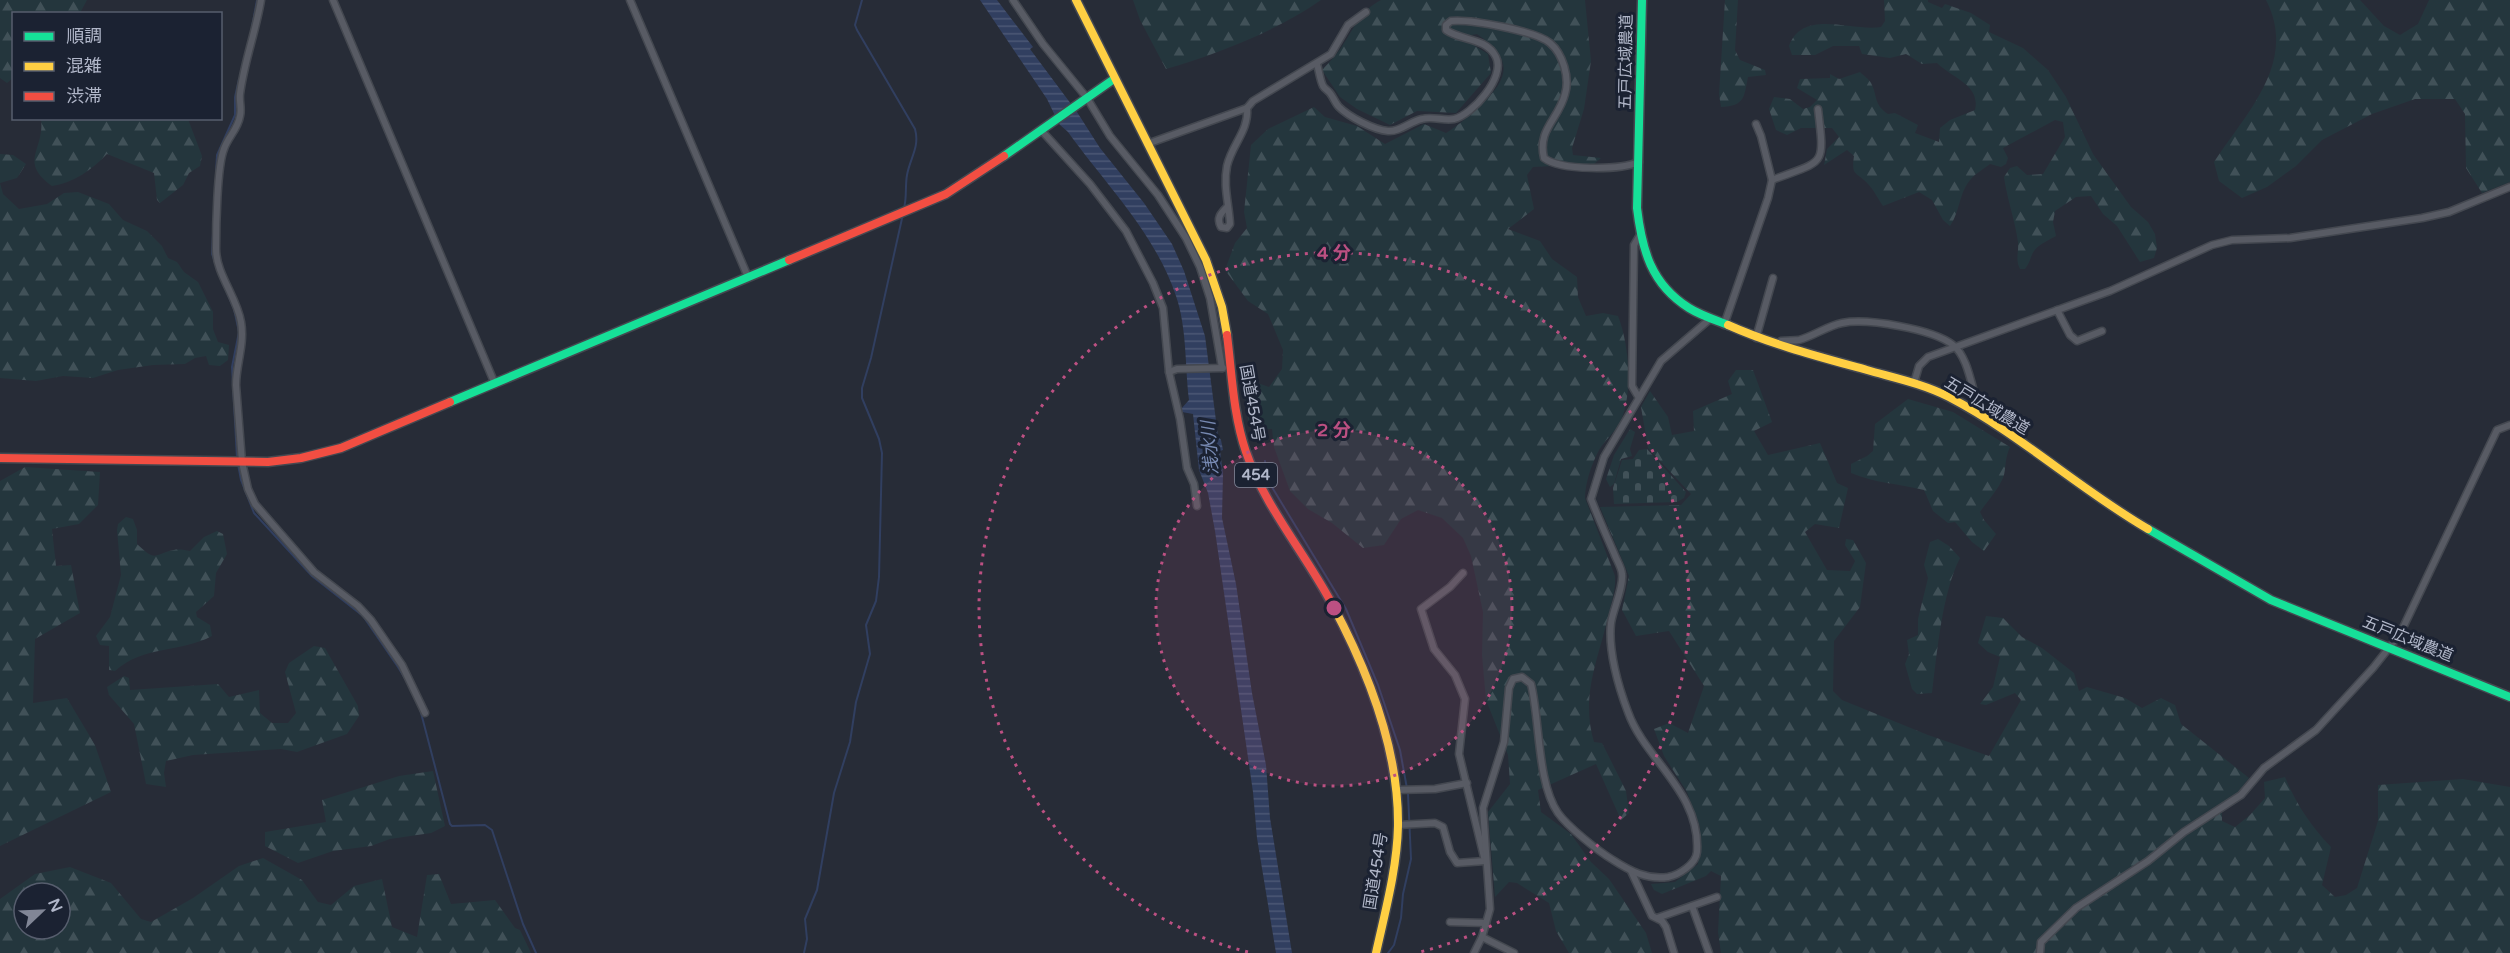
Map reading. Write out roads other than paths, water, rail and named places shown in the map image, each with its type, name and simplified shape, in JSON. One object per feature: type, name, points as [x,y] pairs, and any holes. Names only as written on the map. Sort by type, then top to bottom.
[{"type":"main road","name":"国道454号","points":[[1076,0],[1195,238],[1217,288],[1222,309],[1223,368],[1246,452],[1265,494],[1322,584],[1353,649],[1383,726],[1397,790],[1398,825],[1393,875],[1376,953]]},
{"type":"main road","name":"五戸広域農道","points":[[1642,0],[1640,162],[1637,208],[1640,235],[1649,265],[1661,283],[1689,308],[1756,338],[1914,383],[1949,398],[2015,440],[2115,510],[2261,594],[2510,697]]},
{"type":"main road","points":[[0,458],[242,462],[289,460],[331,451],[946,194],[1114,79]]},
{"type":"street","points":[[261,0],[240,96],[241,116],[237,128],[223,149],[217,223],[217,257],[237,305],[242,324],[242,350],[236,371],[242,462],[248,489],[260,511],[314,572],[358,606],[371,621],[402,665],[425,713]]},
{"type":"street","points":[[333,0],[495,384]]},
{"type":"street","points":[[630,0],[748,277]]},
{"type":"street","points":[[1013,0],[1110,136],[1158,195],[1186,238],[1200,267],[1210,298],[1223,368],[1177,369],[1169,372]]},
{"type":"street","points":[[1147,144],[1247,108],[1253,101],[1331,54],[1348,25],[1366,12]]},
{"type":"street","points":[[1317,64],[1323,87],[1331,93],[1342,110],[1379,129],[1390,132],[1423,118],[1452,120],[1462,117],[1496,80],[1499,71],[1497,58],[1490,48],[1467,37],[1453,35],[1446,30],[1446,25],[1451,21],[1485,23],[1526,34],[1549,42],[1558,54],[1567,79],[1565,95],[1544,135],[1542,149],[1544,158],[1558,166],[1577,167],[1629,166],[1640,162]]},
{"type":"street","points":[[1227,207],[1225,186],[1227,165],[1236,143],[1245,130],[1248,118],[1247,108]]},
{"type":"street","points":[[1772,180],[1811,165],[1821,157],[1823,148],[1818,109]]},
{"type":"street","points":[[1724,325],[1768,198],[1772,180],[1756,124]]},
{"type":"street","points":[[1045,128],[1137,247],[1162,308],[1169,372],[1180,419],[1187,468],[1194,484],[1197,506]]},
{"type":"street","points":[[1914,383],[1919,366],[1928,357],[2110,291],[2212,245],[2232,240],[2290,238],[2422,218],[2449,212],[2510,188]]},
{"type":"street","points":[[1639,398],[1632,387],[1634,245],[1640,235]]},
{"type":"street","points":[[1756,338],[1773,278]]},
{"type":"street","points":[[2057,310],[2070,335],[2077,340],[2102,331]]},
{"type":"street","points":[[1474,953],[1482,937],[1490,909],[1483,808],[1504,742],[1509,688],[1513,679],[1522,677],[1531,684],[1542,763],[1547,785],[1558,812],[1600,852],[1631,871],[1645,876],[1661,878],[1673,876],[1687,868],[1697,855],[1696,833],[1685,800],[1666,768],[1643,739],[1629,715],[1622,695],[1612,647],[1611,624],[1623,575],[1591,499],[1604,457],[1661,361],[1711,318]]},
{"type":"street","points":[[1781,341],[1799,339],[1839,323],[1859,320],[1942,338],[1954,346],[1966,367],[1976,399]]},
{"type":"street","points":[[2040,953],[2041,942],[2076,908],[2148,861],[2184,832],[2241,795],[2265,768],[2316,730],[2391,648],[2400,634],[2498,430],[2510,425]]},
{"type":"street","points":[[1463,573],[1450,587],[1421,609],[1434,649],[1455,675],[1465,699],[1459,754],[1486,863]]},
{"type":"street","points":[[1397,790],[1436,789],[1467,783]]},
{"type":"street","points":[[1398,825],[1435,823],[1443,827],[1453,860],[1457,863],[1486,863]]},
{"type":"street","points":[[1631,871],[1652,916],[1666,927],[1674,953]]},
{"type":"street","points":[[1657,918],[1717,897]]},
{"type":"street","points":[[1692,906],[1709,953]]},
{"type":"street","points":[[1450,922],[1486,923]]},
{"type":"street","points":[[1482,937],[1514,953]]},
{"type":"water","name":"浅水川","points":[[980,0],[997,0],[1033,47],[1030,49],[1172,244],[1184,271],[1205,336],[1218,436],[1223,450],[1220,451],[1223,474],[1222,518],[1236,584],[1252,693],[1266,765],[1270,818],[1292,953],[1276,953],[1257,838],[1253,792],[1215,531],[1208,493],[1199,470],[1193,414],[1182,412],[1181,409],[1189,400],[1180,308],[1167,273],[1143,230],[1068,132],[1059,124],[1047,99]]},
{"type":"waterway","points":[[252,27],[257,0]]},
{"type":"waterway","points":[[862,0],[855,25],[857,30],[915,129],[916,141],[908,169],[904,208]]},
{"type":"waterway","points":[[216,173],[217,155],[235,115],[235,97],[239,79]]},
{"type":"waterway","points":[[214,212],[212,254],[217,268]]},
{"type":"waterway","points":[[804,953],[807,939],[805,919],[817,890],[834,793],[850,742],[856,702],[870,654],[866,625],[876,601],[879,577],[882,453],[879,439],[862,398],[862,388],[871,358],[903,214]]},
{"type":"waterway","points":[[226,290],[234,309],[239,332],[232,367],[237,458]]},
{"type":"waterway","points":[[1265,461],[1267,479],[1346,609],[1378,685],[1400,750],[1408,794],[1411,859],[1403,894],[1401,918],[1394,945],[1388,953]]},
{"type":"waterway","points":[[238,464],[241,480],[254,513],[312,576],[363,616],[409,685]]},
{"type":"waterway","points":[[420,709],[450,824],[452,826],[485,825],[492,830],[523,924],[536,953]]}]
